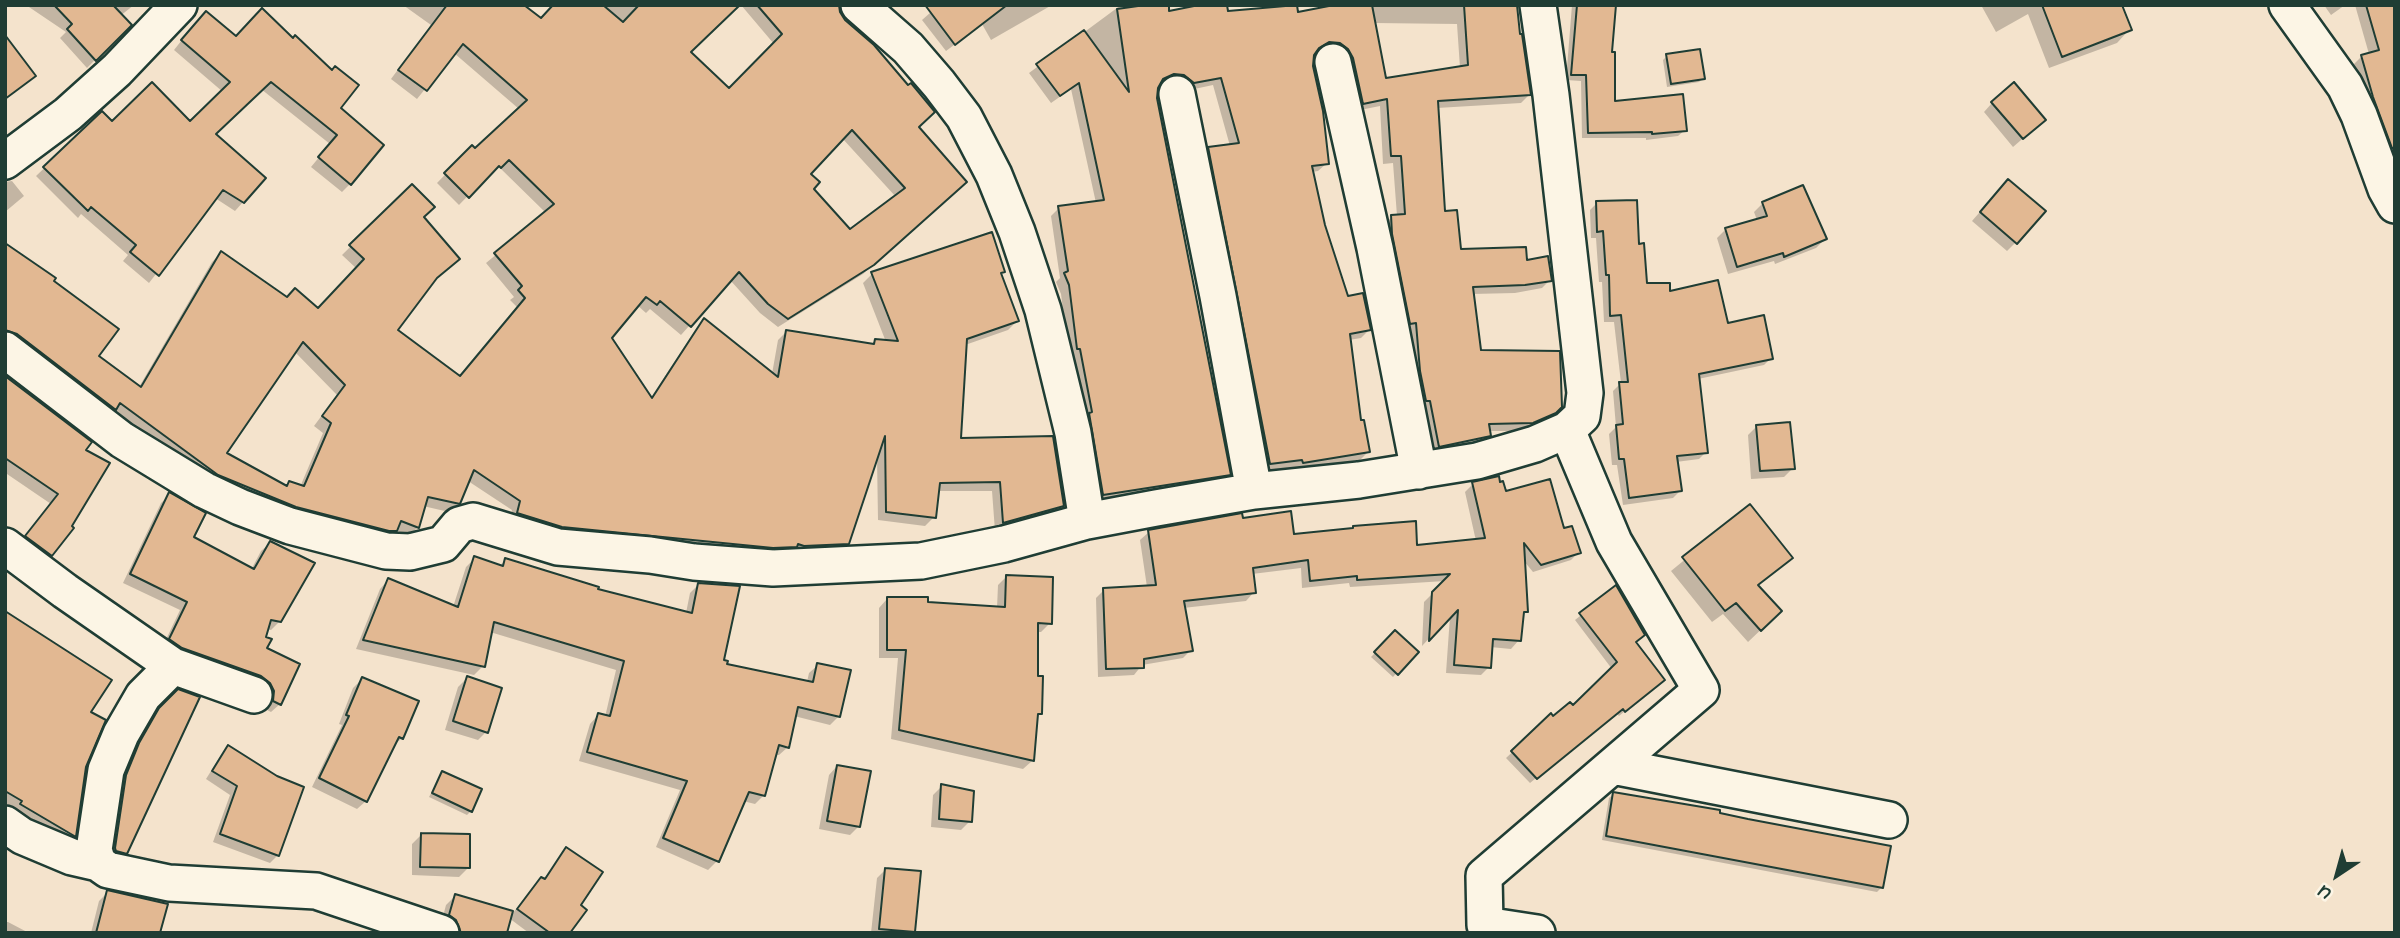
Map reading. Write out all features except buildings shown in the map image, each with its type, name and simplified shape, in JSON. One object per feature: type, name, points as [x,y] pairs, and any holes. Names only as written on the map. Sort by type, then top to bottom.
[{"type":"street","points":[[5,162],[68,114],[117,70],[179,5]]},
{"type":"street","points":[[859,5],[908,48],[939,84],[964,117],[995,175],[1043,310],[1073,433],[1087,522]]},
{"type":"street","points":[[5,350],[122,440],[204,490],[290,526],[386,551],[410,552],[443,544],[459,525],[473,521],[558,547],[720,564],[773,568],[921,561],[1004,544],[1087,522],[1254,491],[1419,471],[1477,461],[1535,444],[1567,430],[1582,416],[1586,393],[1538,5]]},
{"type":"street","points":[[2287,5],[2345,86],[2395,205]]},
{"type":"street","points":[[1333,62],[1375,248],[1419,471]]},
{"type":"street","points":[[1177,94],[1254,491]]},
{"type":"street","points":[[1537,933],[1485,925],[1483,876],[1701,690],[1614,542],[1567,430]]},
{"type":"street","points":[[5,546],[65,592],[173,666],[254,695]]},
{"type":"street","points":[[98,863],[94,850],[106,769],[121,734],[143,696],[173,666]]},
{"type":"street","points":[[1613,766],[1889,820]]},
{"type":"street","points":[[5,824],[22,836],[72,857],[98,863],[108,870],[169,883],[316,891],[441,933]]}]
